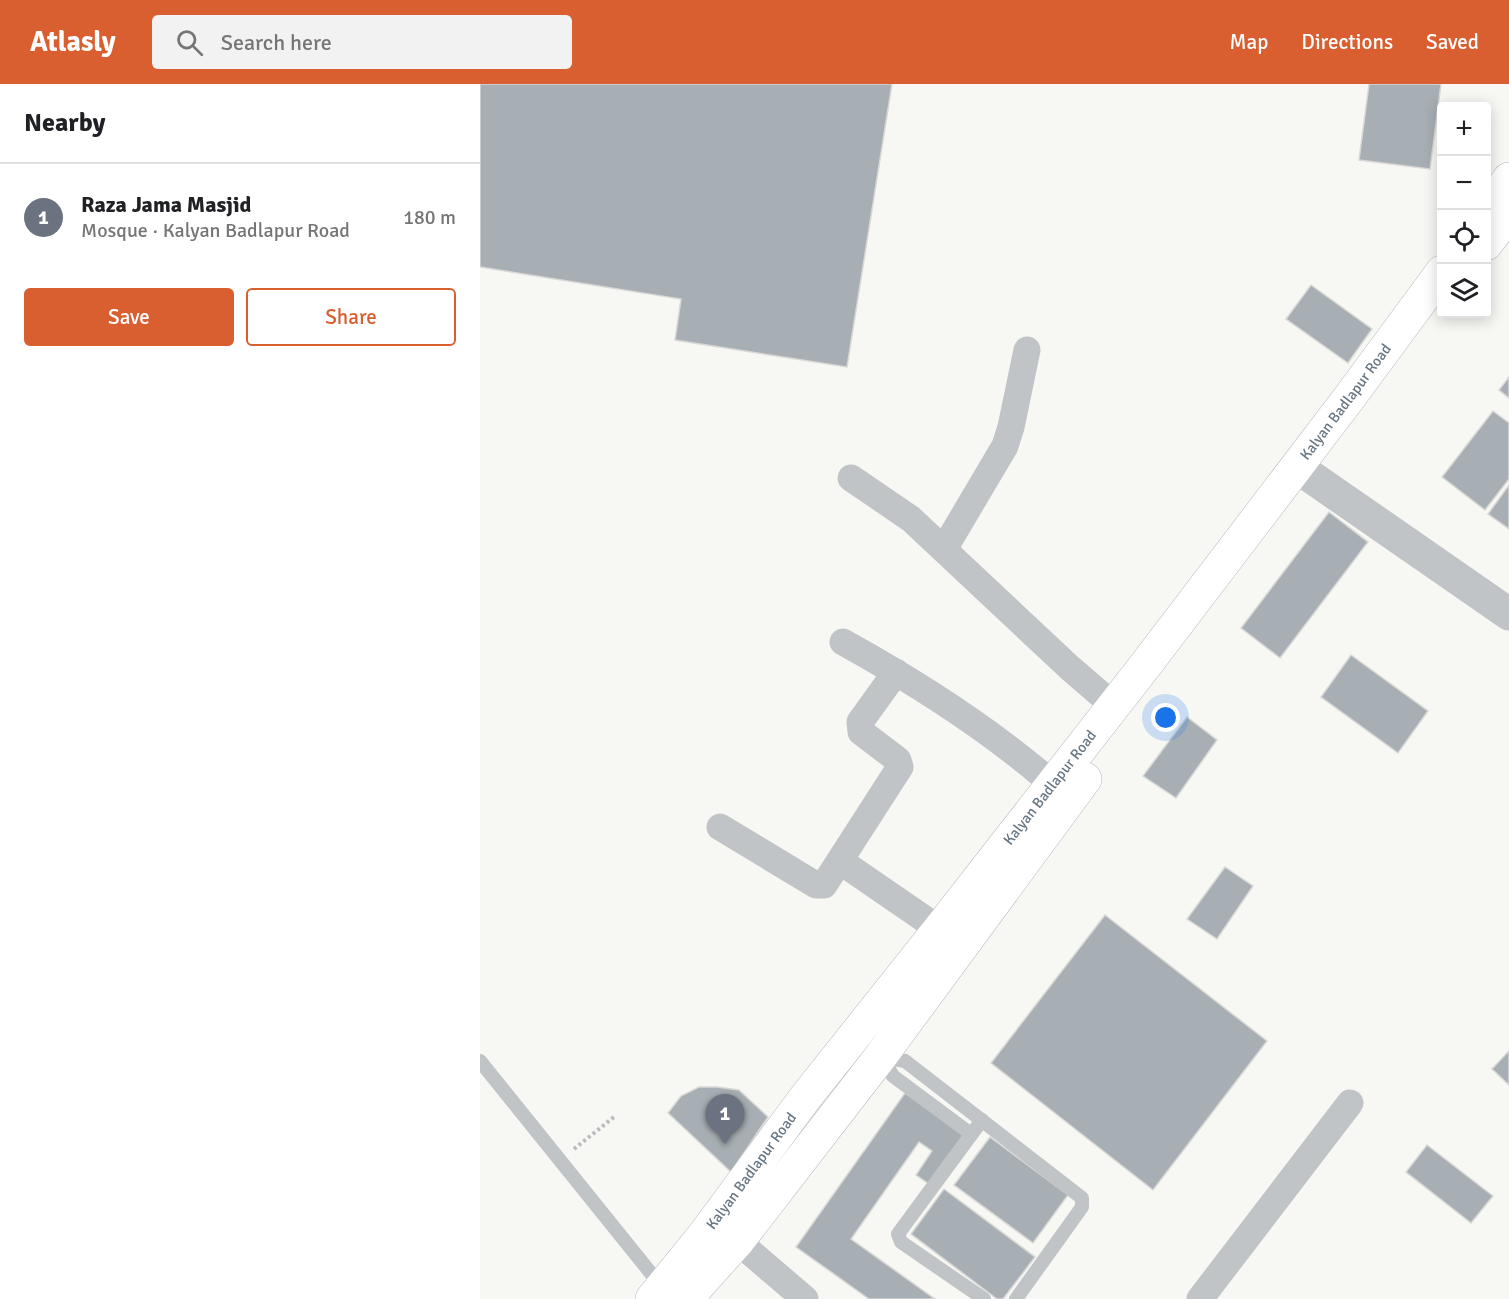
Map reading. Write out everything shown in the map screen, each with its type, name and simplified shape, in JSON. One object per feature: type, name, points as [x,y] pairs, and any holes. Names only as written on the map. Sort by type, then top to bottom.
[{"type":"main road","points":[[1487,210],[1509,179]]},
{"type":"main road","points":[[1491,237],[1509,213]]},
{"type":"main road","name":"Kalyan Badlapur Road","points":[[726,1231],[782,1127],[868,1046],[1305,472],[1437,279]]},
{"type":"main road","name":"Kalyan Badlapur Road","points":[[667,1295],[726,1231],[808,1149],[939,929],[1061,792],[1114,706],[1437,312]]},
{"type":"main road","points":[[782,1127],[808,1149]]},
{"type":"street","points":[[944,549],[1005,446],[1028,350]]},
{"type":"street","points":[[1305,472],[1509,614]]},
{"type":"street","points":[[851,478],[912,519],[1070,668],[1114,706]]},
{"type":"street","points":[[843,642],[896,672],[1024,760],[1061,792]]},
{"type":"street","points":[[720,827],[816,885],[824,885],[900,767],[898,760],[861,732],[860,722],[896,672]]},
{"type":"street","points":[[840,861],[939,929]]},
{"type":"street","points":[[1200,1299],[1350,1103]]},
{"type":"street","points":[[726,1231],[805,1299]]},
{"type":"lane","points":[[868,1046],[905,1061],[1082,1198],[1082,1207],[1016,1299]]},
{"type":"lane","points":[[868,1046],[892,1076],[971,1134]]},
{"type":"lane","points":[[480,1061],[667,1295]]},
{"type":"lane","points":[[982,1120],[898,1234],[901,1242],[984,1299]]},
{"type":"path","points":[[575,1148],[614,1117]]},
{"type":"building","points":[[480,84],[892,84],[847,367],[675,340],[681,299],[480,267]]},
{"type":"building","points":[[1369,84],[1441,84],[1430,169],[1359,160]]},
{"type":"building","points":[[1311,285],[1372,329],[1348,363],[1286,319]]},
{"type":"building","points":[[1509,377],[1509,398],[1499,390]]},
{"type":"building","points":[[1493,411],[1509,423],[1509,479],[1485,510],[1442,477]]},
{"type":"building","points":[[1509,485],[1509,529],[1488,514]]},
{"type":"building","points":[[1329,512],[1368,542],[1280,658],[1241,628]]},
{"type":"building","points":[[1351,655],[1428,711],[1398,753],[1321,697]]},
{"type":"building","points":[[1187,717],[1217,740],[1176,798],[1143,776]]},
{"type":"building","points":[[1225,867],[1253,886],[1217,939],[1187,919]]},
{"type":"building","points":[[1105,915],[1267,1041],[1153,1190],[991,1063]]},
{"type":"building","points":[[1509,1051],[1509,1085],[1492,1069]]},
{"type":"building","points":[[699,1087],[739,1090],[768,1117],[731,1172],[668,1113],[681,1096]]},
{"type":"building","points":[[905,1093],[965,1136],[929,1184],[916,1175],[932,1151],[919,1142],[851,1239],[935,1299],[869,1299],[796,1247]]},
{"type":"building","points":[[990,1137],[1068,1195],[1033,1243],[954,1185]]},
{"type":"building","points":[[1427,1145],[1493,1196],[1471,1223],[1406,1172]]},
{"type":"building","points":[[944,1189],[1035,1257],[1003,1299],[997,1299],[911,1234]]},
{"type":"place","name":"Raza Jama Masjid","points":[[725,1144]]}]
